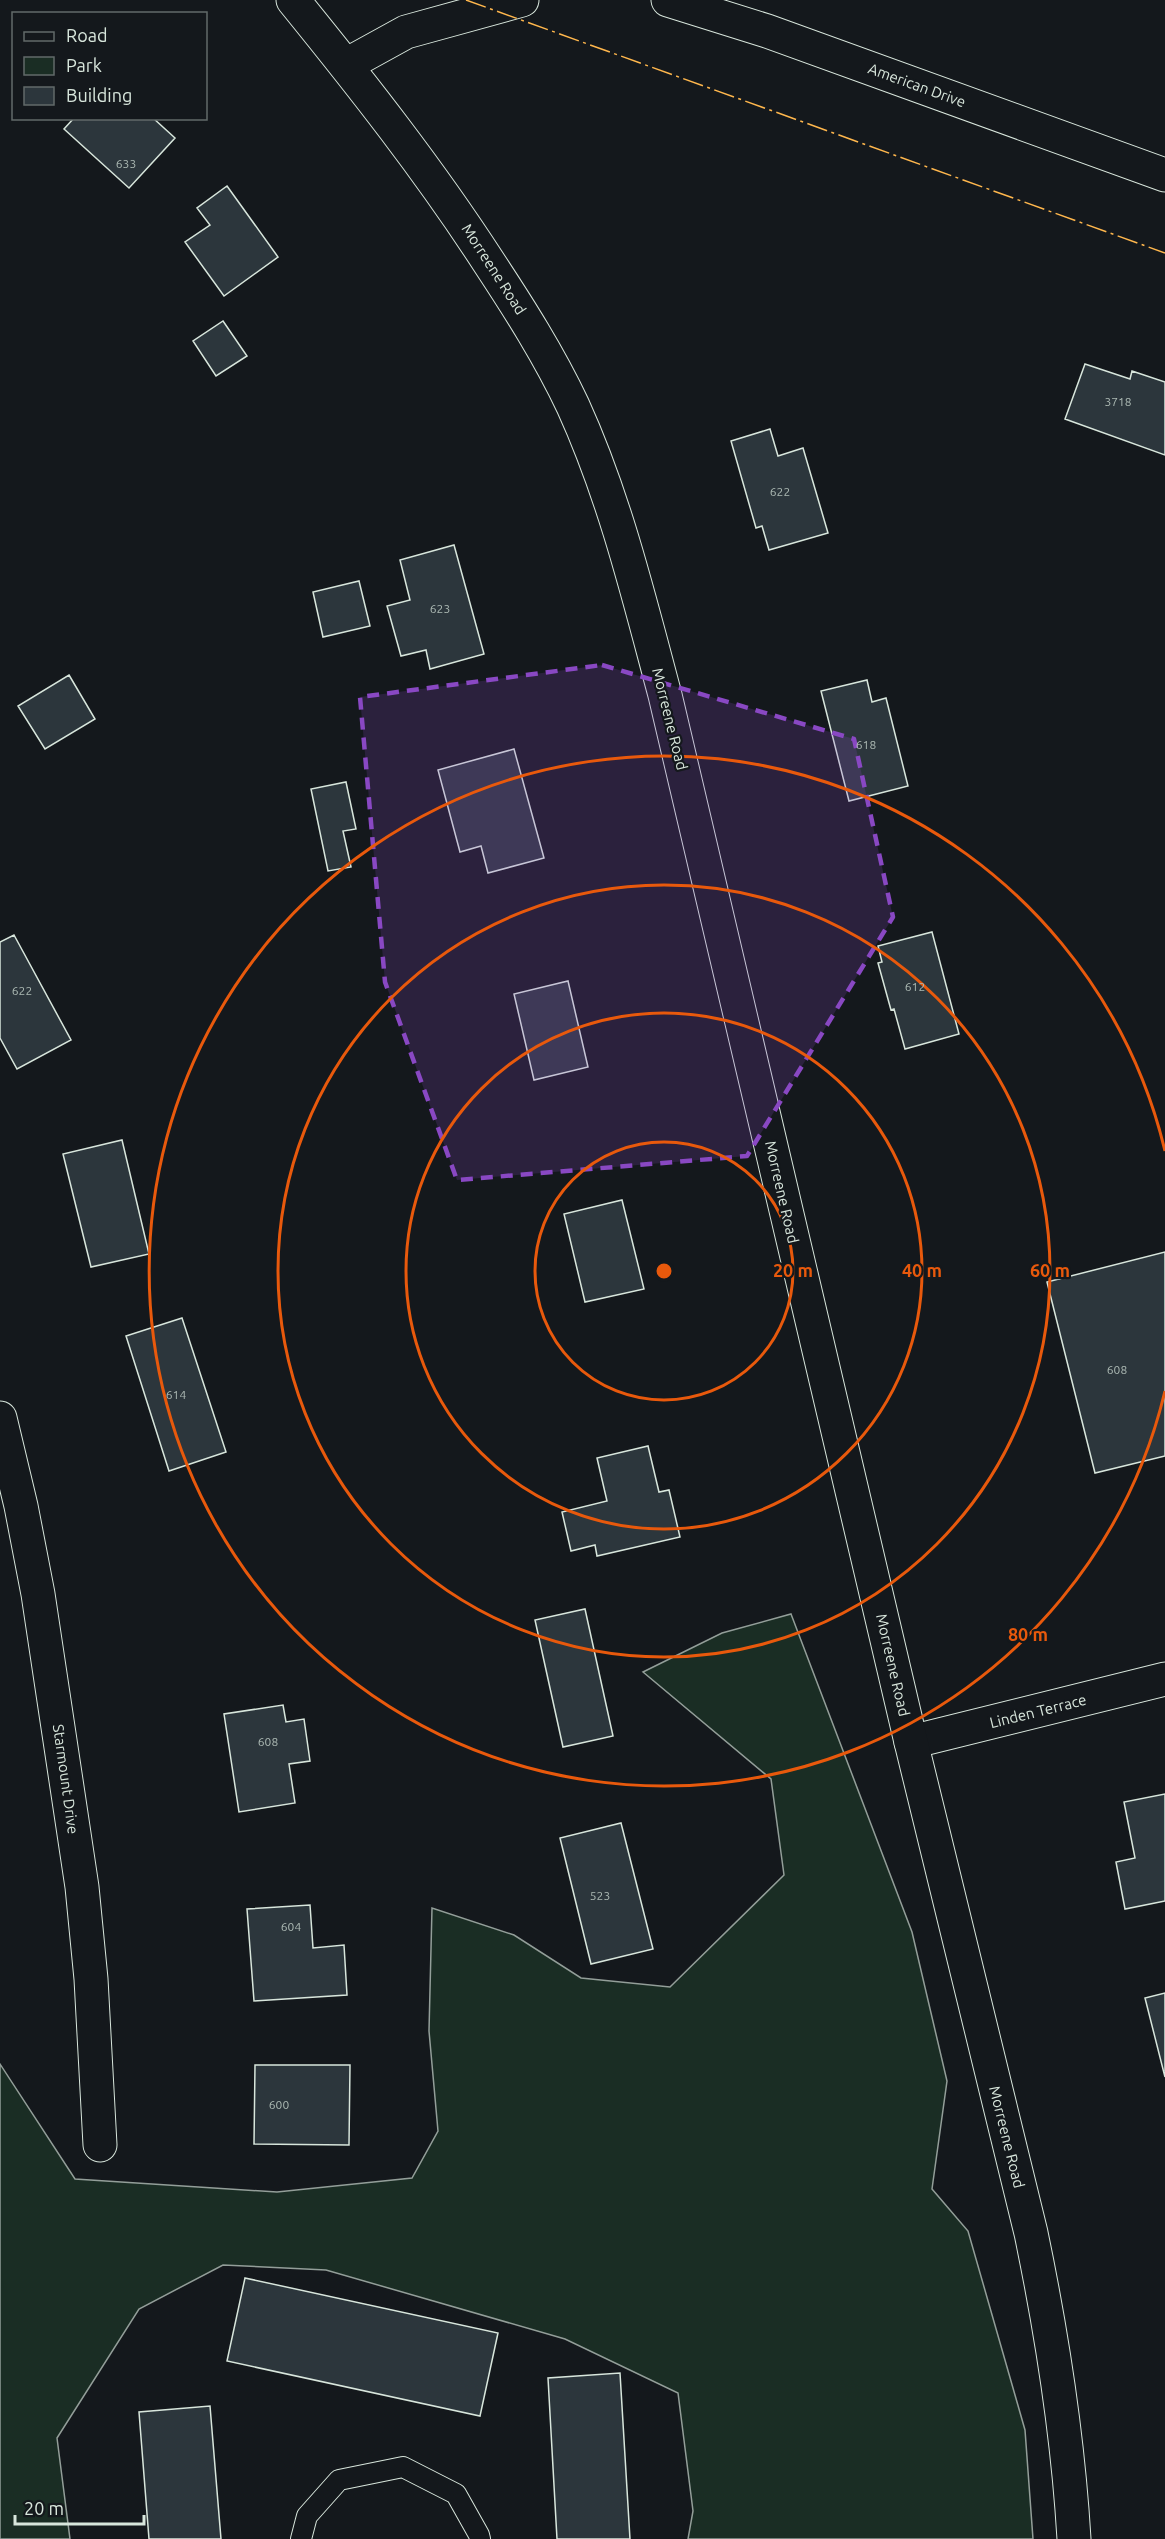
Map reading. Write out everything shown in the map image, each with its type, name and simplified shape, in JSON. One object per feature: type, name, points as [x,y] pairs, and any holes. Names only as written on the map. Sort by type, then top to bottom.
[{"type":"street","name":"Morreene Road","points":[[293,0],[346,65],[445,195],[528,322],[573,406],[610,500],[665,695],[911,1742],[1031,2233],[1047,2312],[1056,2375],[1074,2539]]},
{"type":"street","points":[[346,65],[406,32],[522,0]]},
{"type":"street","name":"American Drive","points":[[668,0],[767,31],[1165,175]]},
{"type":"street","name":"Starmount Drive","points":[[0,1418],[21,1506],[38,1594],[82,1887],[92,1979],[100,2145]]},
{"type":"street","name":"Linden Terrace","points":[[911,1742],[1165,1679]]},
{"type":"lane","points":[[301,2539],[306,2516],[339,2480],[403,2467],[456,2494],[480,2535],[480,2539]]},
{"type":"highlighted area","points":[[602,665],[854,739],[893,917],[747,1156],[457,1180],[385,982],[360,697]]},
{"type":"green space","points":[[791,1614],[912,1932],[947,2081],[932,2189],[968,2231],[1025,2430],[1033,2539],[688,2539],[693,2511],[678,2393],[565,2339],[326,2270],[223,2265],[139,2309],[57,2438],[70,2539],[0,2539],[0,2064],[75,2179],[277,2192],[412,2178],[438,2131],[429,2031],[432,1908],[514,1935],[581,1978],[670,1987],[784,1875],[771,1779],[643,1672],[722,1633]]},
{"type":"building","points":[[72,120],[155,120],[175,138],[129,188],[64,129]]},
{"type":"building","points":[[227,186],[278,257],[224,296],[185,242],[210,225],[197,208]]},
{"type":"building","points":[[223,321],[247,356],[216,376],[193,341]]},
{"type":"building","points":[[1085,364],[1130,379],[1132,371],[1165,382],[1165,455],[1065,419]]},
{"type":"building","points":[[770,429],[778,456],[803,448],[828,533],[769,550],[762,526],[756,528],[731,441]]},
{"type":"building","points":[[454,545],[484,654],[430,669],[426,650],[401,656],[387,606],[410,600],[400,560]]},
{"type":"building","points":[[359,581],[370,626],[323,637],[313,592]]},
{"type":"building","points":[[69,675],[95,719],[45,749],[18,706]]},
{"type":"building","points":[[867,680],[872,702],[886,698],[908,786],[849,801],[821,691]]},
{"type":"building","points":[[514,749],[544,858],[488,873],[481,846],[460,852],[438,770]]},
{"type":"building","points":[[346,782],[356,829],[343,831],[351,867],[328,871],[311,789]]},
{"type":"building","points":[[932,932],[959,1034],[905,1049],[878,963],[882,962],[878,946]]},
{"type":"building","points":[[14,935],[71,1040],[17,1069],[0,1038],[0,942]]},
{"type":"building","points":[[568,981],[588,1067],[534,1080],[514,994]]},
{"type":"building","points":[[122,1140],[149,1254],[91,1267],[63,1154]]},
{"type":"building","points":[[622,1200],[644,1289],[585,1302],[564,1214]]},
{"type":"building","points":[[1165,1252],[1165,1456],[1095,1473],[1047,1282]]},
{"type":"building","points":[[182,1318],[226,1452],[169,1471],[126,1336]]},
{"type":"building","points":[[648,1446],[659,1492],[669,1490],[680,1537],[597,1556],[595,1545],[571,1551],[562,1512],[607,1501],[597,1458]]},
{"type":"building","points":[[585,1609],[613,1736],[563,1747],[535,1620]]},
{"type":"building","points":[[283,1705],[286,1722],[304,1719],[310,1761],[289,1764],[295,1803],[239,1812],[224,1714]]},
{"type":"building","points":[[1165,1794],[1165,1901],[1125,1909],[1116,1862],[1135,1858],[1124,1802]]},
{"type":"building","points":[[621,1823],[653,1949],[591,1964],[560,1838]]},
{"type":"building","points":[[310,1905],[313,1948],[344,1945],[347,1995],[254,2001],[247,1909]]},
{"type":"building","points":[[1165,1993],[1165,2077],[1145,1998]]},
{"type":"building","points":[[255,2065],[350,2065],[349,2145],[254,2144]]},
{"type":"building","points":[[245,2278],[498,2333],[480,2416],[227,2361]]},
{"type":"building","points":[[620,2373],[630,2539],[557,2539],[548,2378]]},
{"type":"building","points":[[210,2406],[221,2539],[149,2539],[139,2412]]},
{"type":"power","points":[[466,0],[1165,253]]}]
